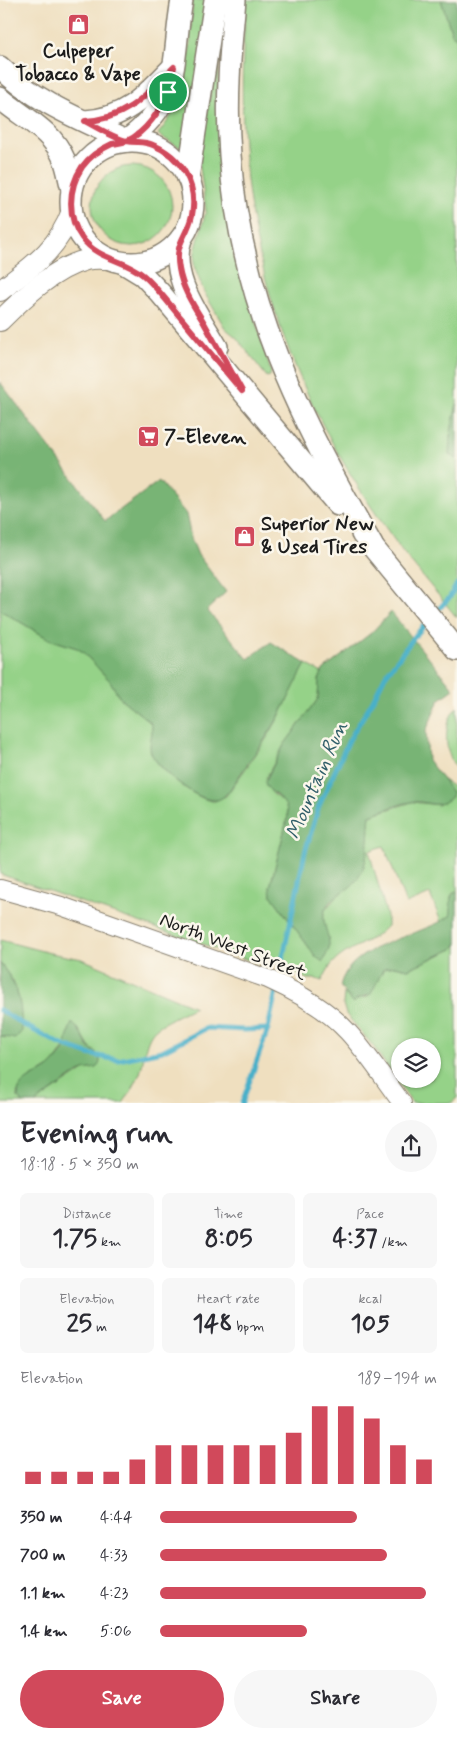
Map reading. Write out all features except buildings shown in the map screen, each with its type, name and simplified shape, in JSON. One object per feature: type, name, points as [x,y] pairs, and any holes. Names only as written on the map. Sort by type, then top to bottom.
[{"type":"main road","points":[[126,141],[141,131],[160,109],[168,92],[174,67],[182,0]]},
{"type":"main road","points":[[188,178],[215,0]]},
{"type":"main road","points":[[234,0],[229,71],[230,154],[235,206],[254,291],[270,342],[296,404],[336,483],[372,544]]},
{"type":"main road","points":[[0,67],[25,87],[66,112],[126,141]]},
{"type":"main road","points":[[85,121],[106,119],[130,108],[146,96],[174,67]]},
{"type":"main road","points":[[0,98],[34,123],[54,142],[64,160],[72,189],[72,211],[76,227],[82,238],[91,248],[143,275],[161,294],[372,544],[457,650]]},
{"type":"main road","points":[[0,321],[35,289],[62,269],[88,259],[138,264],[162,256],[181,239],[188,228],[192,216],[194,203],[192,190],[182,166],[163,149],[139,141],[126,141],[108,146],[92,156],[76,177],[72,189]]},
{"type":"main road","points":[[0,291],[46,254],[58,241],[66,228],[72,211]]},
{"type":"main road","points":[[181,239],[177,256],[179,272],[186,291],[242,391]]},
{"type":"street","name":"North West Street","points":[[3,888],[61,906],[253,974],[295,992],[322,1009],[348,1032],[402,1103]]},
{"type":"green space","points":[[193,0],[212,0],[183,147],[181,148],[158,134],[170,118],[184,86],[189,54]]},
{"type":"green space","points":[[246,0],[441,0],[452,34],[457,38],[457,404],[450,436],[457,458],[457,618],[400,548],[347,469],[308,395],[291,357],[277,318],[265,278],[256,237],[244,149],[242,89]]},
{"type":"green space","points":[[441,0],[457,0],[457,38],[452,34]]},
{"type":"green space","points":[[217,55],[218,108],[234,256],[271,372],[270,376],[267,377],[236,337],[225,328],[204,292],[194,266],[195,252],[206,211],[199,160]]},
{"type":"green space","points":[[132,166],[147,169],[160,178],[169,191],[172,206],[169,221],[160,234],[147,243],[132,246],[117,243],[104,234],[95,221],[92,206],[95,191],[104,178],[117,169]]},
{"type":"green space","points":[[0,382],[105,521],[159,481],[186,514],[191,538],[198,555],[226,592],[207,610],[248,659],[271,642],[306,664],[268,735],[229,791],[220,799],[213,800],[197,795],[163,769],[150,751],[152,726],[150,722],[120,698],[110,681],[83,652],[77,648],[49,639],[0,610]]},
{"type":"green space","points":[[457,404],[456,459],[449,455],[450,436]]},
{"type":"green space","points":[[0,610],[49,639],[77,648],[83,652],[110,681],[120,698],[150,722],[152,726],[151,748],[157,762],[171,777],[190,791],[208,800],[215,801],[226,796],[268,736],[306,664],[322,673],[319,680],[318,699],[284,745],[266,778],[270,790],[286,805],[288,816],[270,887],[271,895],[316,957],[329,947],[323,917],[325,910],[336,897],[351,886],[363,868],[366,857],[370,815],[412,802],[439,805],[452,792],[442,779],[457,789],[457,891],[451,895],[452,911],[450,915],[441,922],[430,894],[406,904],[384,846],[369,851],[387,916],[387,926],[374,937],[338,958],[322,981],[307,979],[260,957],[257,963],[0,874]]},
{"type":"green space","points":[[391,612],[454,689],[439,700],[426,731],[428,760],[452,792],[452,797],[437,804],[406,803],[370,815],[367,854],[362,872],[357,880],[332,900],[325,910],[324,919],[329,950],[323,962],[316,957],[271,895],[270,887],[288,816],[286,806],[266,786],[265,782],[284,745],[318,699],[319,680],[323,670],[371,633]]},
{"type":"green space","points":[[457,707],[457,769],[449,754],[446,737],[449,721]]},
{"type":"green space","points":[[457,891],[457,943],[453,949],[408,969],[395,966],[384,968],[371,994],[357,999],[353,1003],[340,986],[346,972],[357,960],[387,943],[436,924],[450,916],[451,899]]},
{"type":"green space","points":[[0,940],[82,959],[195,1007],[167,1021],[153,1031],[147,1042],[138,1077],[123,1103],[35,1103],[84,1070],[96,1052],[90,1048],[78,1028],[69,1030],[67,1043],[51,1066],[29,1079],[17,1092],[22,1103],[0,1103],[0,1036],[6,1038],[20,1001],[13,981],[0,963]]},
{"type":"green space","points":[[457,943],[457,1098],[451,1103],[412,1103],[402,1088],[441,1088],[441,1038],[391,1038],[391,1072],[373,1046],[346,1014],[343,1004],[344,993],[354,1002],[357,999],[367,997],[384,968],[395,966],[408,969],[453,949]]},
{"type":"green space","points":[[0,963],[15,988],[20,1003],[22,1031],[15,1039],[0,1036]]},
{"type":"green space","points":[[72,1023],[88,1046],[99,1056],[100,1062],[97,1068],[79,1072],[35,1103],[22,1103],[18,1091],[21,1086],[54,1063],[64,1050]]},
{"type":"waterway","name":"Mountain Run","points":[[433,615],[450,597],[457,584]]},
{"type":"waterway","name":"Mountain Run","points":[[242,1103],[268,1029],[305,852],[319,806],[349,740],[385,676],[428,621]]},
{"type":"waterway","points":[[0,1010],[62,1045],[88,1054],[118,1060],[162,1051],[207,1028],[268,1029]]},
{"type":"place","name":"Culpeper Tobacco & Vape","points":[[78,25]]},
{"type":"place","name":"7-Eleven","points":[[148,437]]},
{"type":"place","name":"Superior New & Used Tires","points":[[245,536]]},
{"type":"route","points":[[168,92],[160,109],[141,131],[126,141],[102,149],[83,166],[76,177],[72,189],[72,215],[82,238],[91,248],[112,261],[125,264],[143,275],[242,391],[186,291],[179,272],[178,248],[188,228],[194,203],[192,190],[182,166],[163,149],[139,141],[126,141],[85,121],[106,119],[130,108],[146,96],[174,67],[168,92]]}]
